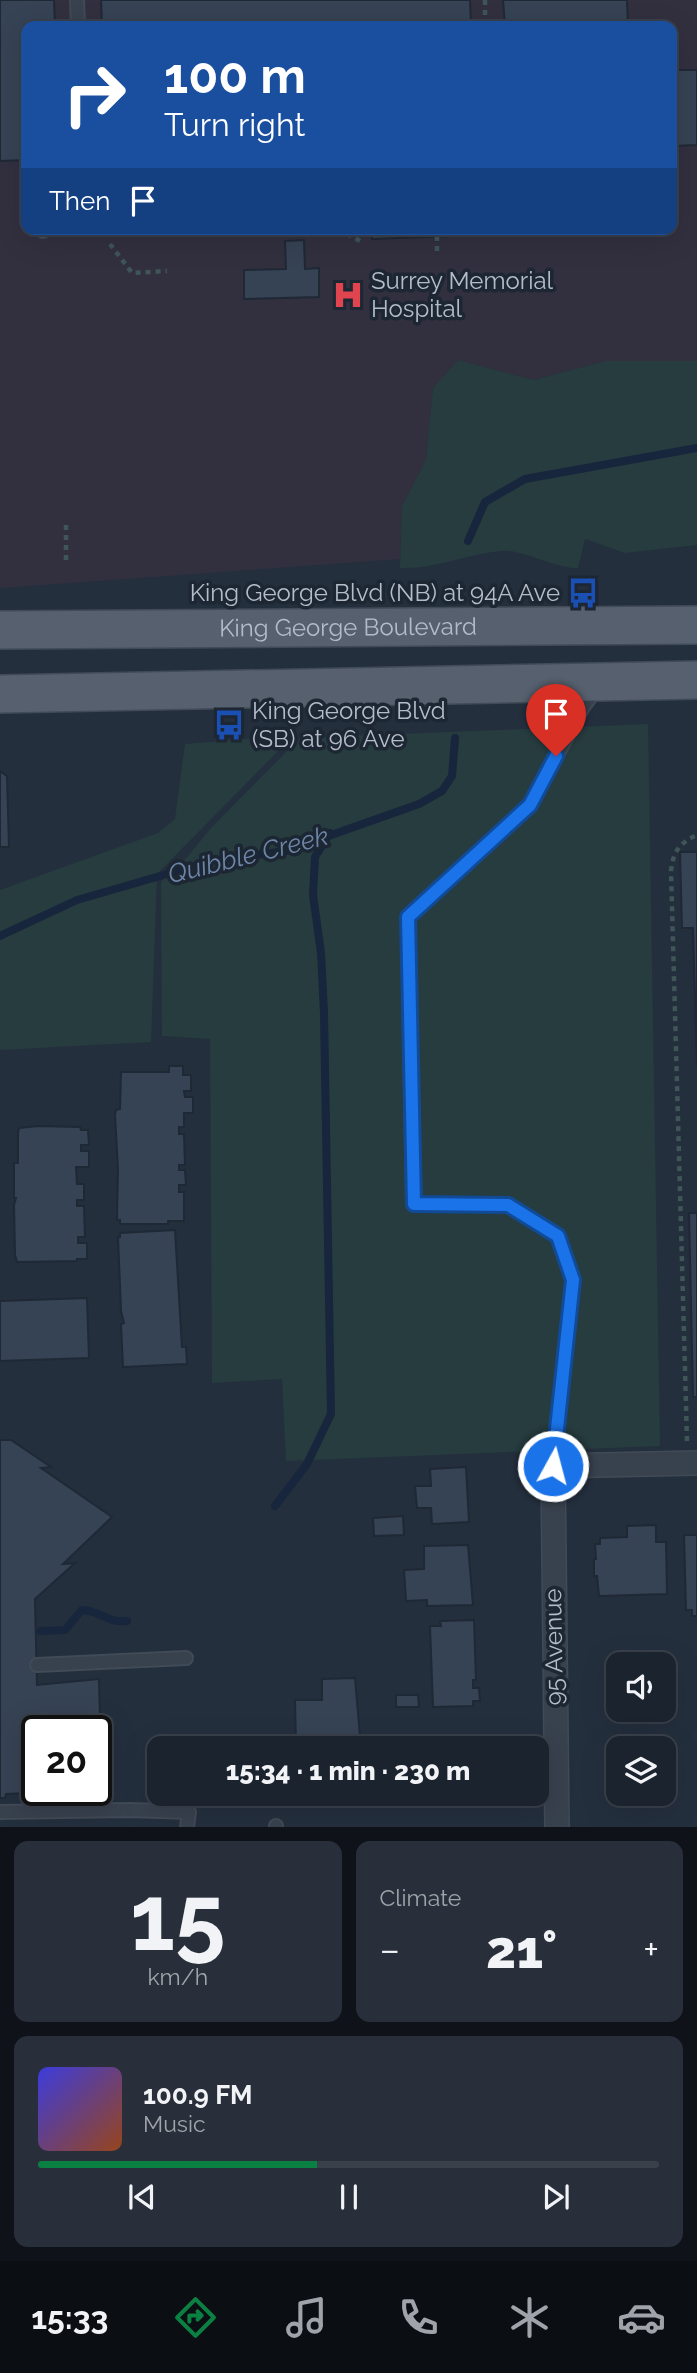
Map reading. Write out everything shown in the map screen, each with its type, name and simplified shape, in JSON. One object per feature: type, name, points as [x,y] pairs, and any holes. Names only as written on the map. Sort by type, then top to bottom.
[{"type":"main road","name":"King George Boulevard","points":[[17,629],[697,625]]},
{"type":"main road","points":[[0,645],[17,629]]},
{"type":"main road","points":[[0,694],[697,680]]},
{"type":"street","points":[[553,1466],[692,1463]]},
{"type":"street","name":"95 Avenue","points":[[553,1466],[556,1827]]},
{"type":"lane","points":[[77,0],[78,21]]},
{"type":"lane","points":[[553,1466],[573,1280],[558,1236],[508,1205],[414,1204],[408,917],[530,805],[583,707],[601,682]]},
{"type":"lane","points":[[37,1665],[186,1658]]},
{"type":"lane","points":[[0,1812],[189,1812],[187,1827]]},
{"type":"path","points":[[485,0],[485,21]]},
{"type":"path","points":[[349,235],[360,241]]},
{"type":"path","points":[[437,236],[437,254]]},
{"type":"path","points":[[110,244],[132,273],[167,271]]},
{"type":"path","points":[[66,525],[66,560]]},
{"type":"path","points":[[692,1463],[671,871],[678,846],[697,835]]},
{"type":"shaded area","name":"Surrey Memorial Hospital","points":[[0,0],[697,0],[697,361],[605,361],[534,380],[458,360],[433,388],[426,460],[402,506],[400,559],[0,588]]},
{"type":"green space","points":[[458,360],[534,380],[605,361],[697,361],[697,545],[625,553],[585,539],[578,568],[503,551],[427,566],[400,568],[402,506],[426,460],[433,388]]},
{"type":"green space","points":[[648,724],[660,1446],[286,1461],[282,1379],[212,1383],[210,1039],[162,1036],[161,884],[164,877],[179,867],[211,828],[300,738]]},
{"type":"green space","points":[[294,735],[157,874],[151,1042],[0,1050],[0,890],[158,833],[175,819],[185,744]]},
{"type":"building","points":[[0,0],[54,0],[55,21],[21,21],[21,160],[0,161]]},
{"type":"building","points":[[101,0],[470,0],[471,21],[102,21]]},
{"type":"building","points":[[503,0],[627,0],[628,21],[505,21]]},
{"type":"building","points":[[677,70],[697,70],[697,145],[677,146]]},
{"type":"building","points":[[372,235],[478,235],[372,239]]},
{"type":"building","points":[[304,240],[305,269],[319,268],[319,297],[244,299],[244,270],[286,269],[285,241]]},
{"type":"building","points":[[0,771],[7,776],[9,847],[0,847]]},
{"type":"building","points":[[680,852],[697,852],[697,1066],[693,928],[682,928]]},
{"type":"building","points":[[169,1066],[183,1066],[183,1075],[191,1075],[191,1091],[184,1091],[185,1097],[193,1097],[193,1113],[184,1113],[184,1127],[179,1127],[179,1134],[184,1134],[185,1165],[179,1165],[179,1170],[185,1170],[186,1185],[179,1185],[179,1192],[184,1192],[184,1221],[168,1221],[168,1224],[120,1224],[120,1220],[117,1220],[115,1115],[116,1110],[120,1109],[121,1072],[169,1072]]},
{"type":"building","points":[[80,1127],[81,1130],[88,1130],[89,1145],[81,1145],[81,1151],[89,1151],[89,1167],[76,1167],[77,1184],[84,1184],[84,1200],[77,1200],[77,1206],[84,1206],[85,1237],[78,1237],[78,1243],[87,1243],[87,1259],[17,1262],[14,1163],[18,1163],[18,1133],[19,1128]]},
{"type":"building","points":[[689,1213],[697,1213],[697,1397],[693,1397]]},
{"type":"building","points":[[175,1230],[182,1347],[186,1347],[187,1364],[123,1367],[121,1324],[124,1323],[121,1311],[118,1237],[120,1233]]},
{"type":"building","points":[[87,1298],[89,1358],[0,1361],[0,1301]]},
{"type":"building","points":[[0,1440],[11,1440],[51,1467],[41,1468],[112,1517],[63,1564],[75,1563],[35,1599],[37,1685],[99,1679],[100,1715],[21,1715],[21,1793],[6,1794],[5,1798],[0,1798]]},
{"type":"building","points":[[466,1467],[469,1522],[432,1524],[431,1508],[417,1508],[415,1486],[431,1486],[430,1469]]},
{"type":"building","points":[[403,1516],[404,1535],[374,1536],[373,1518]]},
{"type":"building","points":[[656,1525],[656,1542],[666,1542],[667,1594],[599,1596],[597,1576],[594,1576],[595,1544],[600,1544],[600,1538],[627,1537],[627,1526]]},
{"type":"building","points":[[684,1535],[697,1535],[697,1616],[692,1616],[692,1610],[686,1610]]},
{"type":"building","points":[[468,1545],[473,1605],[427,1606],[427,1600],[406,1601],[404,1570],[424,1569],[424,1546]]},
{"type":"building","points":[[474,1620],[476,1680],[473,1680],[473,1688],[479,1688],[480,1701],[473,1701],[473,1706],[433,1707],[430,1626],[441,1626],[440,1621]]},
{"type":"building","points":[[355,1678],[360,1736],[296,1736],[295,1700],[322,1700],[322,1679]]},
{"type":"building","points":[[396,1695],[418,1695],[419,1707],[396,1707]]},
{"type":"waterway","name":"Quibble Creek","points":[[468,541],[485,502],[525,479],[697,448]]},
{"type":"waterway","name":"Quibble Creek","points":[[0,936],[77,900],[212,861],[286,851],[419,804],[442,791],[452,776],[455,738]]},
{"type":"waterway","points":[[275,1506],[307,1464],[331,1414],[324,1013],[321,953],[313,895],[315,857],[330,833]]},
{"type":"waterway","points":[[41,1631],[65,1630],[82,1610],[114,1620],[127,1621]]},
{"type":"place","name":"Surrey Memorial Hospital","points":[[348,295]]},
{"type":"place","name":"King George Blvd (NB) at 94A Ave","points":[[583,593]]},
{"type":"place","name":"King George Blvd (SB) at 96 Ave","points":[[229,725]]},
{"type":"route","points":[[553,1466],[573,1280],[558,1236],[508,1205],[414,1204],[408,917],[530,805],[556,756]]}]
